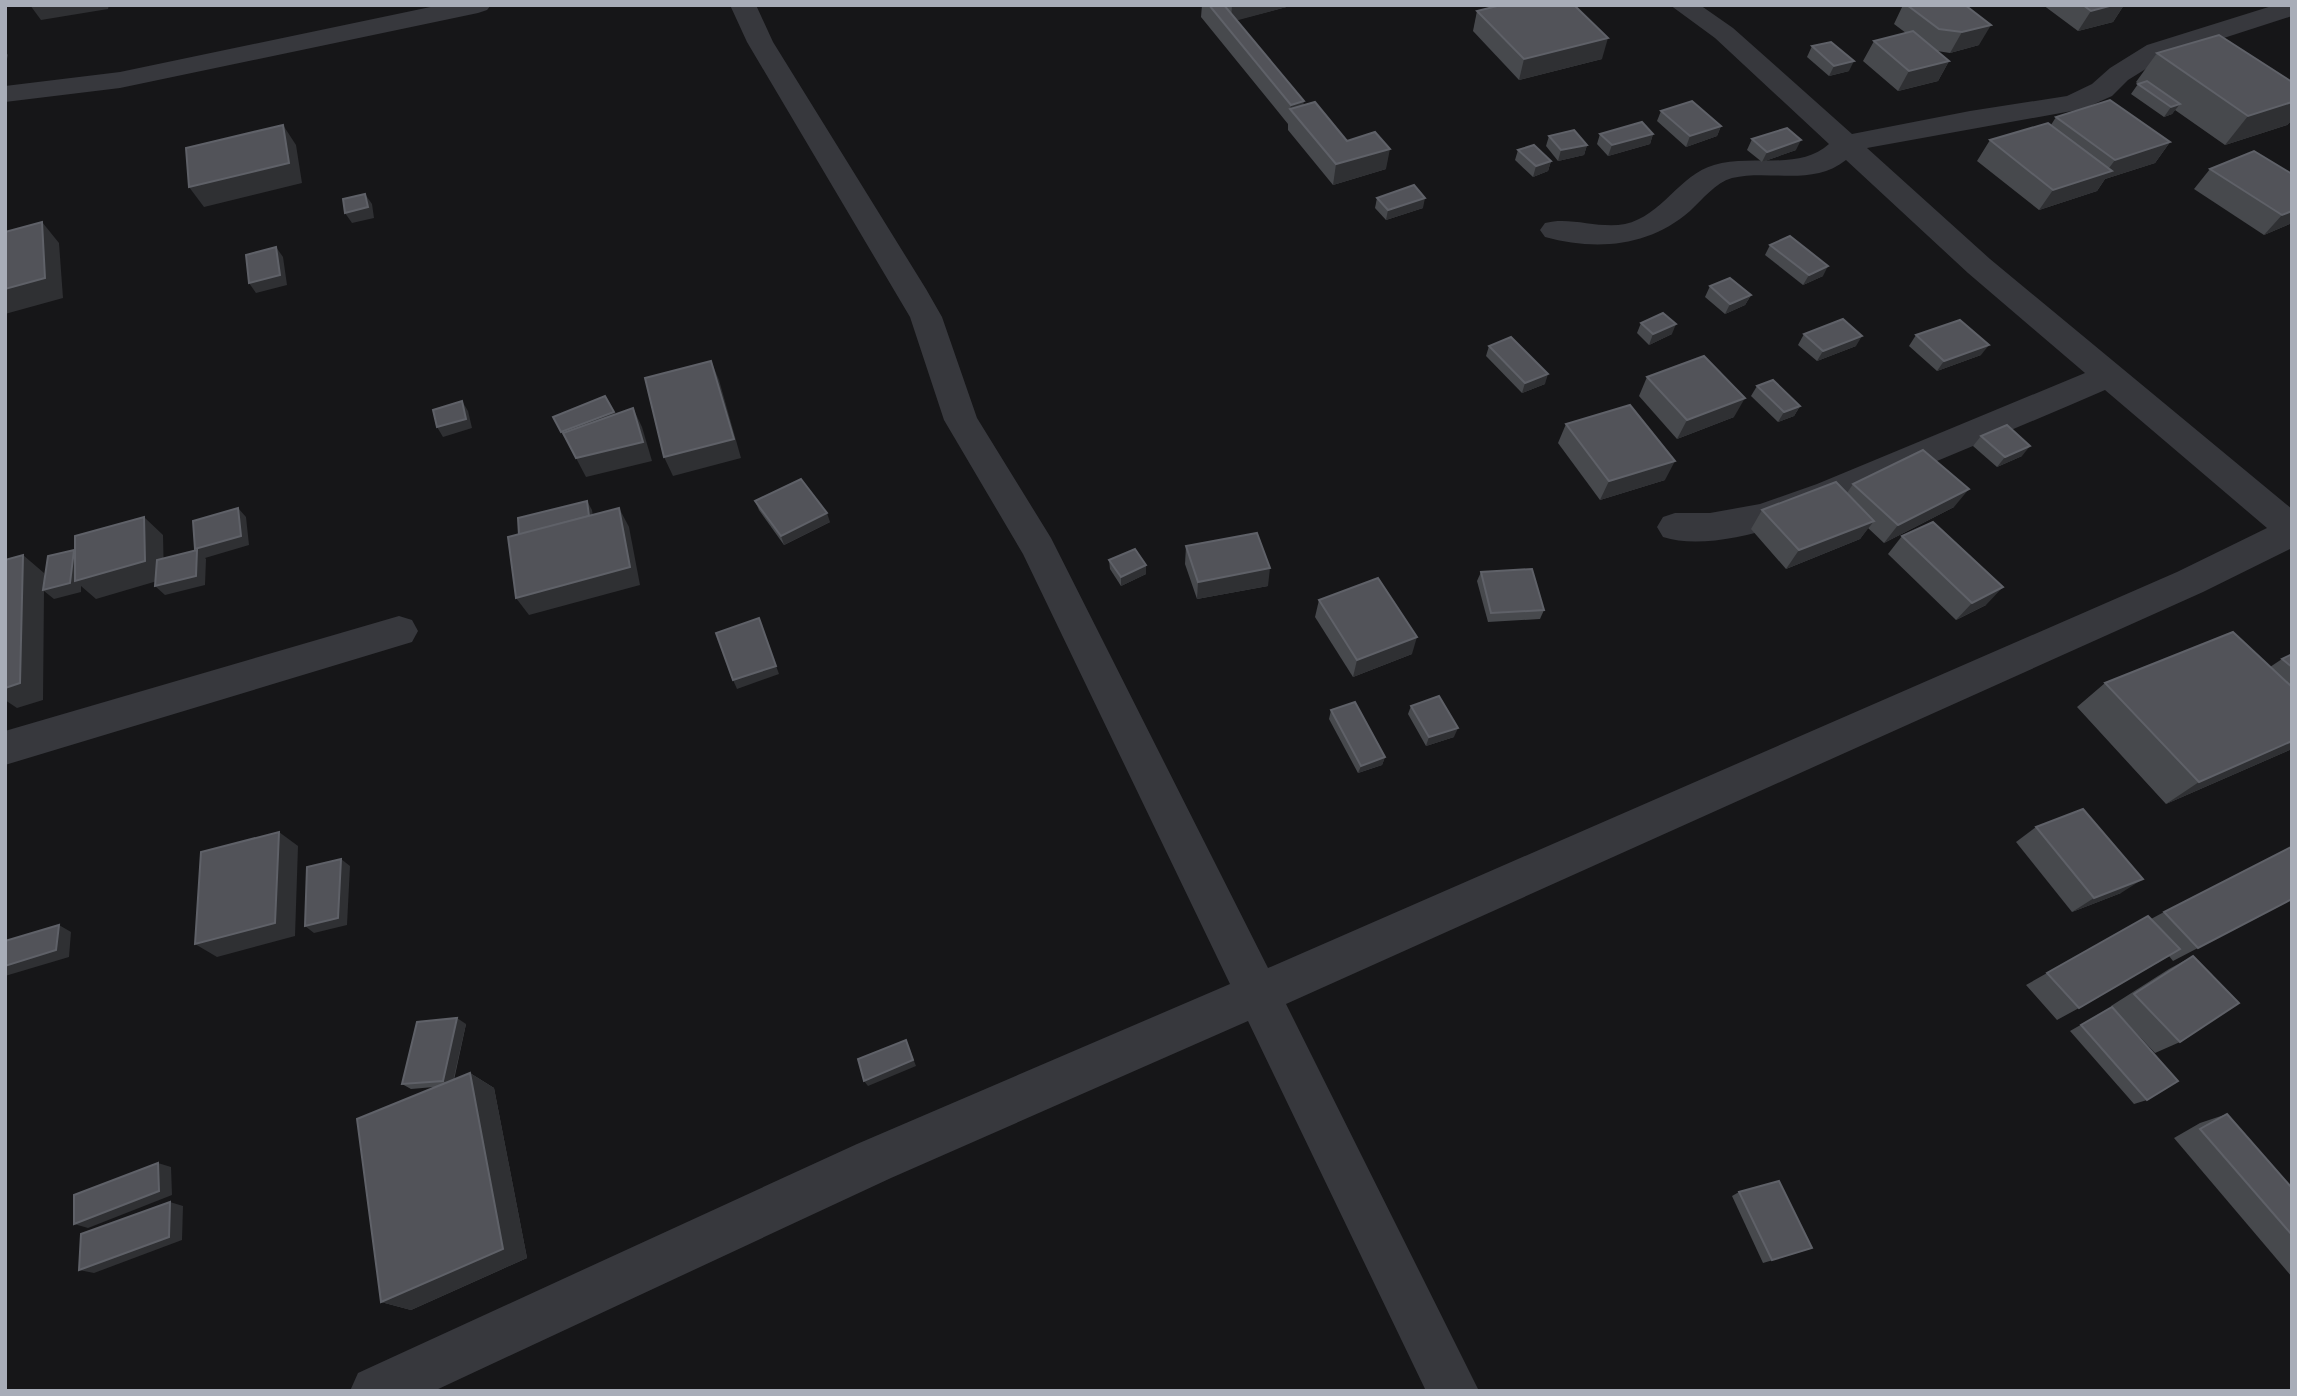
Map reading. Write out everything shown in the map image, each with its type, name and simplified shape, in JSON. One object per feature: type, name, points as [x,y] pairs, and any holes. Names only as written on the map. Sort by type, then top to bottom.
[{"type":"street","points":[[5,94],[120,80],[478,5]]},
{"type":"street","points":[[743,5],[760,42],[926,317],[961,420],[1038,548],[1453,1391]]},
{"type":"street","points":[[376,1391],[874,1161],[1259,994],[2190,582],[2292,531],[1979,266],[1724,33],[1683,5]]},
{"type":"street","points":[[1555,230],[1596,236],[1632,233],[1660,222],[1713,176],[1746,167],[1789,170],[1808,168],[1839,154],[1846,144],[1970,119],[2073,103],[2102,90],[2119,74],[2156,51],[2292,8]]},
{"type":"street","points":[[1675,527],[1710,527],[1763,517],[1829,493],[2110,375]]},
{"type":"street","points":[[5,748],[399,631]]},
{"type":"building","points":[[1209,5],[1224,5],[1304,101],[1291,105]]},
{"type":"building","points":[[1501,5],[1574,5],[1608,38],[1524,59],[1477,11]]},
{"type":"building","points":[[1907,5],[1965,5],[1991,25],[1962,32],[1939,29]]},
{"type":"building","points":[[2083,5],[2113,5],[2091,11]]},
{"type":"building","points":[[1913,31],[1949,61],[1909,71],[1874,41]]},
{"type":"building","points":[[2219,35],[2292,82],[2292,102],[2248,116],[2157,53]]},
{"type":"building","points":[[1831,42],[1854,61],[1834,66],[1812,46]]},
{"type":"building","points":[[2147,81],[2180,104],[2171,107],[2138,84]]},
{"type":"building","points":[[2110,100],[2170,142],[2115,160],[2056,117]]},
{"type":"building","points":[[1692,101],[1721,126],[1690,136],[1661,111]]},
{"type":"building","points":[[1315,102],[1347,141],[1375,132],[1390,149],[1336,164],[1290,109]]},
{"type":"building","points":[[1642,122],[1653,134],[1612,145],[1600,134]]},
{"type":"building","points":[[2048,123],[2112,171],[2053,190],[1990,140]]},
{"type":"building","points":[[283,125],[289,163],[189,187],[186,148]]},
{"type":"building","points":[[1787,128],[1801,140],[1767,152],[1752,139]]},
{"type":"building","points":[[1574,130],[1587,145],[1561,150],[1549,136]]},
{"type":"building","points":[[1534,145],[1551,161],[1536,166],[1518,150]]},
{"type":"building","points":[[2254,151],[2292,174],[2292,211],[2282,215],[2210,169]]},
{"type":"building","points":[[1414,185],[1425,198],[1388,210],[1377,198]]},
{"type":"building","points":[[365,194],[368,207],[345,213],[343,199]]},
{"type":"building","points":[[42,222],[45,278],[5,289],[5,232]]},
{"type":"building","points":[[1790,236],[1828,266],[1809,275],[1770,245]]},
{"type":"building","points":[[276,247],[280,275],[249,283],[246,255]]},
{"type":"building","points":[[1730,278],[1751,295],[1730,304],[1710,286]]},
{"type":"building","points":[[1663,313],[1676,324],[1653,334],[1641,323]]},
{"type":"building","points":[[1843,319],[1862,336],[1823,351],[1804,334]]},
{"type":"building","points":[[1960,320],[1989,345],[1944,361],[1916,335]]},
{"type":"building","points":[[1511,337],[1548,374],[1525,383],[1489,346]]},
{"type":"building","points":[[1704,356],[1745,398],[1687,420],[1647,377]]},
{"type":"building","points":[[711,361],[734,439],[664,457],[645,378]]},
{"type":"building","points":[[1773,380],[1800,406],[1784,412],[1757,386]]},
{"type":"building","points":[[605,396],[614,412],[561,432],[553,417]]},
{"type":"building","points":[[462,401],[466,419],[437,427],[433,410]]},
{"type":"building","points":[[1630,405],[1675,461],[1609,481],[1566,424]]},
{"type":"building","points":[[633,408],[643,442],[576,458],[563,433]]},
{"type":"building","points":[[2007,425],[2030,446],[2005,457],[1981,436]]},
{"type":"building","points":[[1923,450],[1969,489],[1898,525],[1853,484]]},
{"type":"building","points":[[801,479],[827,513],[781,536],[755,501]]},
{"type":"building","points":[[1836,482],[1874,521],[1799,550],[1762,510]]},
{"type":"building","points":[[587,501],[589,516],[519,535],[518,518]]},
{"type":"building","points":[[238,508],[241,536],[195,549],[193,521]]},
{"type":"building","points":[[619,508],[630,567],[516,598],[508,537]]},
{"type":"building","points":[[144,517],[145,561],[75,581],[75,536]]},
{"type":"building","points":[[1933,522],[2003,587],[1972,603],[1902,536]]},
{"type":"building","points":[[1257,533],[1270,568],[1198,582],[1186,546]]},
{"type":"building","points":[[1135,549],[1146,565],[1121,577],[1109,560]]},
{"type":"building","points":[[74,550],[70,583],[43,590],[48,556]]},
{"type":"building","points":[[197,550],[196,576],[155,586],[157,560]]},
{"type":"building","points":[[23,555],[20,683],[5,688],[5,560]]},
{"type":"building","points":[[1532,569],[1544,610],[1491,613],[1481,572]]},
{"type":"building","points":[[1378,578],[1417,637],[1357,660],[1319,600]]},
{"type":"building","points":[[759,618],[776,666],[733,680],[716,633]]},
{"type":"building","points":[[2233,632],[2292,687],[2292,741],[2199,782],[2105,683]]},
{"type":"building","points":[[2292,654],[2292,667],[2282,659]]},
{"type":"building","points":[[1439,696],[1458,728],[1429,737],[1411,706]]},
{"type":"building","points":[[1355,702],[1385,757],[1361,766],[1331,710]]},
{"type":"building","points":[[2083,809],[2143,879],[2094,898],[2036,827]]},
{"type":"building","points":[[279,832],[275,923],[195,944],[201,852]]},
{"type":"building","points":[[2291,847],[2292,899],[2198,948],[2164,912]]},
{"type":"building","points":[[341,859],[338,918],[305,926],[307,867]]},
{"type":"building","points":[[2148,916],[2180,949],[2079,1008],[2047,973]]},
{"type":"building","points":[[59,925],[56,950],[5,966],[5,941]]},
{"type":"building","points":[[2193,956],[2239,1003],[2180,1042],[2134,994]]},
{"type":"building","points":[[2112,1007],[2178,1081],[2147,1100],[2081,1025]]},
{"type":"building","points":[[457,1018],[443,1081],[402,1084],[417,1022]]},
{"type":"building","points":[[906,1040],[913,1060],[864,1081],[858,1059]]},
{"type":"building","points":[[470,1073],[503,1249],[381,1302],[357,1119]]},
{"type":"building","points":[[2227,1114],[2292,1188],[2292,1235],[2200,1129]]},
{"type":"building","points":[[158,1163],[159,1191],[74,1224],[74,1195]]},
{"type":"building","points":[[1779,1181],[1812,1248],[1772,1260],[1739,1192]]},
{"type":"building","points":[[170,1202],[169,1237],[79,1270],[81,1234]]}]
